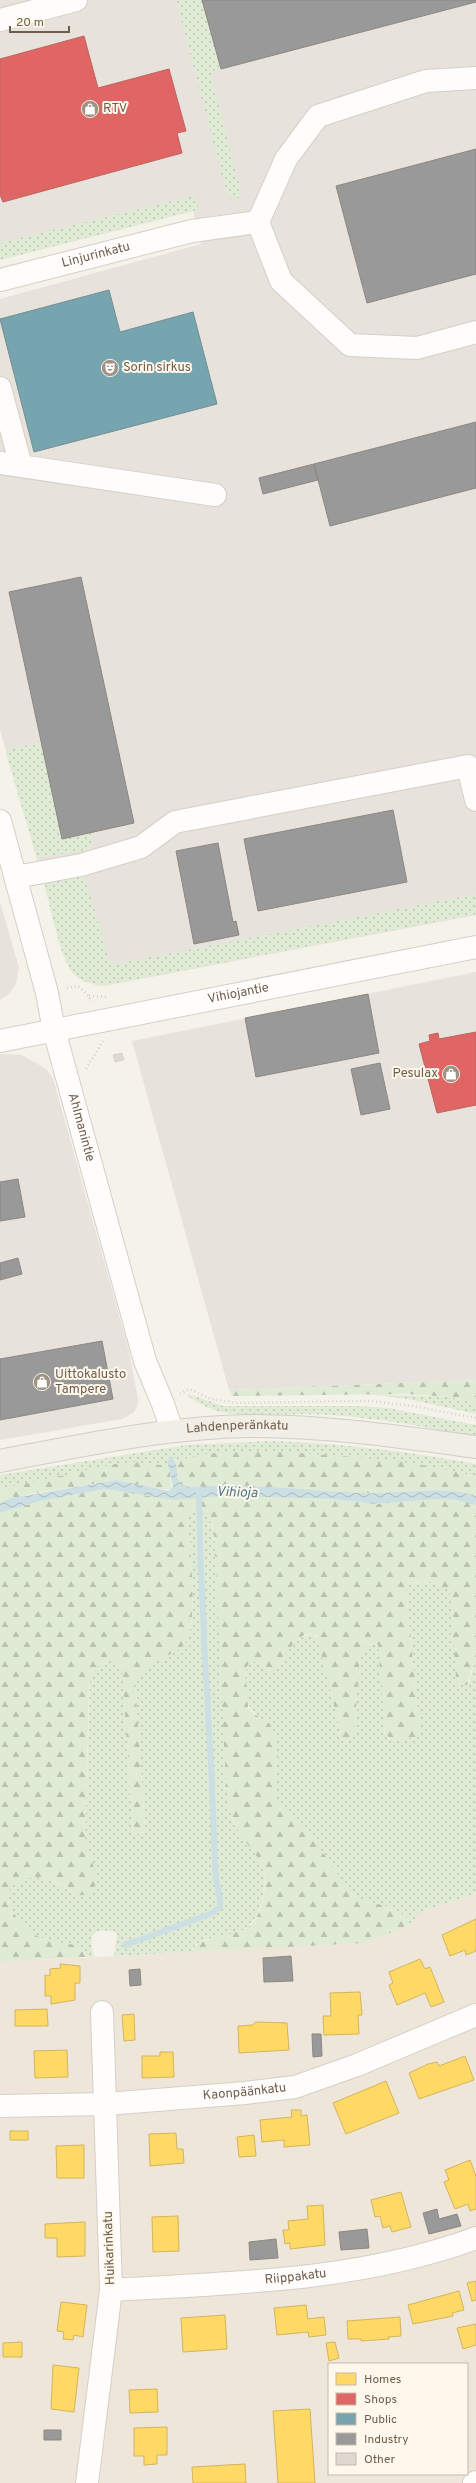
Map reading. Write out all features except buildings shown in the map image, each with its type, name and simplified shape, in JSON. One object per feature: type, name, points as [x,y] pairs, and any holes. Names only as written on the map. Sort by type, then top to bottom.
[{"type":"main road","name":"Lahdenperänkatu","points":[[0,1461],[172,1431],[252,1426],[334,1429],[476,1447]]},
{"type":"street","points":[[0,20],[76,0]]},
{"type":"street","points":[[476,78],[426,82],[318,116],[286,159],[258,222],[280,281],[350,345],[417,348],[476,332]]},
{"type":"street","name":"Linjurinkatu","points":[[0,280],[192,231],[258,222]]},
{"type":"street","points":[[0,388],[10,464],[215,495]]},
{"type":"street","points":[[16,877],[81,865],[141,847],[175,822],[468,766],[476,800]]},
{"type":"street","name":"Ahlmanintie","points":[[0,821],[47,993],[54,1030],[145,1361],[163,1404],[172,1431]]},
{"type":"street","name":"Vihiojantie","points":[[0,1041],[476,947]]},
{"type":"street","name":"Huikarinkatu","points":[[87,2483],[111,2290],[102,2012]]},
{"type":"street","name":"Kaonpäänkatu","points":[[0,2106],[106,2104],[246,2093],[295,2087],[357,2065],[476,2015]]},
{"type":"street","name":"Riippakatu","points":[[111,2290],[274,2280],[369,2268],[476,2238]]},
{"type":"path","points":[[163,1404],[189,1389],[211,1399],[237,1403],[369,1401],[413,1406],[476,1418]]},
{"type":"shaded area","points":[[0,0],[476,0],[476,915],[101,986],[83,981],[73,973],[66,961],[0,730],[0,299],[201,244],[193,211],[0,260]]},
{"type":"shaded area","points":[[0,902],[19,968],[16,983],[10,993],[0,1000]]},
{"type":"shaded area","points":[[476,972],[476,1380],[229,1390],[132,1041]]},
{"type":"shaded area","points":[[0,1054],[22,1055],[46,1069],[53,1078],[129,1351],[138,1400],[137,1407],[134,1412],[122,1419],[0,1440]]},
{"type":"shaded area","points":[[476,1894],[476,2483],[0,2483],[0,1962],[364,1943],[411,1925],[419,1912]]},
{"type":"green space","points":[[176,0],[202,0],[221,69],[214,70],[211,77],[241,192],[239,198],[231,198],[227,195]]},
{"type":"green space","points":[[193,196],[197,198],[198,207],[196,210],[0,260],[0,243]]},
{"type":"green space","points":[[41,742],[62,839],[91,832],[92,846],[90,849],[39,858],[36,855],[6,754],[9,750]]},
{"type":"green space","points":[[84,875],[111,965],[476,894],[476,914],[101,986],[82,980],[73,973],[68,966],[56,932],[45,888],[46,884]]},
{"type":"green space","points":[[476,1380],[476,1403],[450,1397],[408,1394],[232,1396],[229,1390]]},
{"type":"green space","points":[[189,1394],[223,1406],[360,1406],[388,1408],[476,1425],[476,1437],[404,1424],[332,1415],[255,1415],[226,1413],[204,1406],[187,1396]]},
{"type":"green space","points":[[367,1394],[450,1397],[476,1403],[476,1414],[408,1399]]},
{"type":"green space","points":[[269,1441],[347,1446],[450,1459],[476,1464],[476,1477],[433,1468],[404,1464],[336,1457],[244,1453],[221,1454],[175,1461],[173,1458],[169,1458],[167,1460],[169,1466],[134,1462],[0,1489],[0,1475],[186,1445]]},
{"type":"green space","points":[[268,1451],[346,1456],[399,1462],[451,1471],[476,1477],[476,1496],[433,1490],[360,1493],[232,1485],[189,1487],[181,1484],[177,1478],[175,1461],[205,1454]]},
{"type":"green space","points":[[134,1462],[169,1466],[172,1490],[145,1487],[116,1480],[30,1494],[0,1503],[0,1489],[120,1463]]},
{"type":"green space","points":[[105,1489],[174,1500],[223,1496],[331,1499],[375,1504],[437,1499],[456,1500],[476,1505],[476,1656],[467,1685],[461,1685],[456,1678],[450,1592],[441,1586],[430,1582],[412,1583],[407,1586],[406,1592],[420,1731],[417,1737],[392,1740],[385,1734],[378,1645],[373,1643],[366,1646],[360,1656],[354,1735],[350,1738],[345,1739],[341,1734],[317,1636],[310,1634],[304,1635],[298,1639],[276,1671],[270,1671],[255,1661],[248,1665],[245,1670],[248,1707],[254,1714],[269,1723],[275,1733],[278,1757],[274,1789],[278,1801],[308,1831],[351,1893],[367,1901],[392,1908],[400,1912],[411,1925],[364,1943],[191,1952],[196,1945],[203,1941],[242,1930],[250,1925],[259,1912],[265,1889],[262,1866],[237,1829],[231,1815],[229,1805],[226,1786],[214,1530],[206,1511],[194,1509],[188,1514],[193,1606],[188,1638],[182,1647],[144,1669],[135,1680],[145,1830],[144,1832],[136,1834],[133,1832],[122,1670],[120,1664],[111,1660],[96,1667],[90,1680],[89,1693],[85,1838],[96,1875],[95,1890],[86,1895],[77,1894],[51,1880],[40,1877],[27,1879],[12,1887],[8,1897],[17,1918],[31,1933],[39,1937],[79,1946],[86,1957],[0,1962],[0,1513],[40,1501]]},
{"type":"green space","points":[[194,1509],[206,1511],[214,1530],[232,1820],[261,1863],[264,1878],[262,1900],[256,1916],[247,1927],[237,1933],[205,1940],[197,1944],[191,1952],[114,1956],[117,1934],[115,1932],[101,1931],[93,1934],[91,1943],[94,1957],[86,1957],[85,1953],[27,1932],[19,1924],[13,1913],[9,1902],[8,1891],[24,1878],[33,1876],[49,1880],[74,1894],[88,1853],[85,1838],[90,1680],[96,1667],[111,1660],[120,1664],[122,1670],[133,1832],[136,1834],[144,1832],[145,1830],[135,1680],[144,1669],[182,1647],[188,1638],[193,1606],[188,1514]]},
{"type":"green space","points":[[431,1582],[446,1588],[450,1592],[458,1683],[469,1684],[476,1656],[476,1894],[419,1912],[411,1925],[400,1912],[392,1908],[367,1901],[351,1893],[278,1801],[274,1789],[278,1757],[269,1723],[254,1713],[251,1709],[246,1694],[245,1676],[248,1665],[255,1661],[270,1671],[276,1671],[291,1647],[296,1642],[306,1635],[313,1634],[319,1639],[354,1735],[360,1656],[366,1646],[373,1643],[380,1648],[385,1734],[389,1739],[417,1737],[420,1731],[406,1592],[407,1585],[411,1583]]},
{"type":"water","name":"Vihioja","points":[[172,1457],[175,1461],[178,1479],[183,1485],[189,1487],[232,1485],[360,1493],[433,1490],[476,1496],[476,1505],[456,1500],[437,1499],[375,1504],[331,1499],[223,1496],[174,1500],[105,1489],[40,1501],[0,1513],[0,1503],[12,1498],[116,1480],[169,1491],[173,1487],[167,1460]]},
{"type":"waterway","points":[[125,1945],[213,1913],[220,1906],[215,1872],[199,1492]]},
{"type":"place","name":"RTV","points":[[90,109]]},
{"type":"place","name":"Sorin sirkus","points":[[110,368]]},
{"type":"place","name":"Pesulax","points":[[451,1074]]},
{"type":"place","name":"Uittokalusto Tampere","points":[[42,1382]]}]
